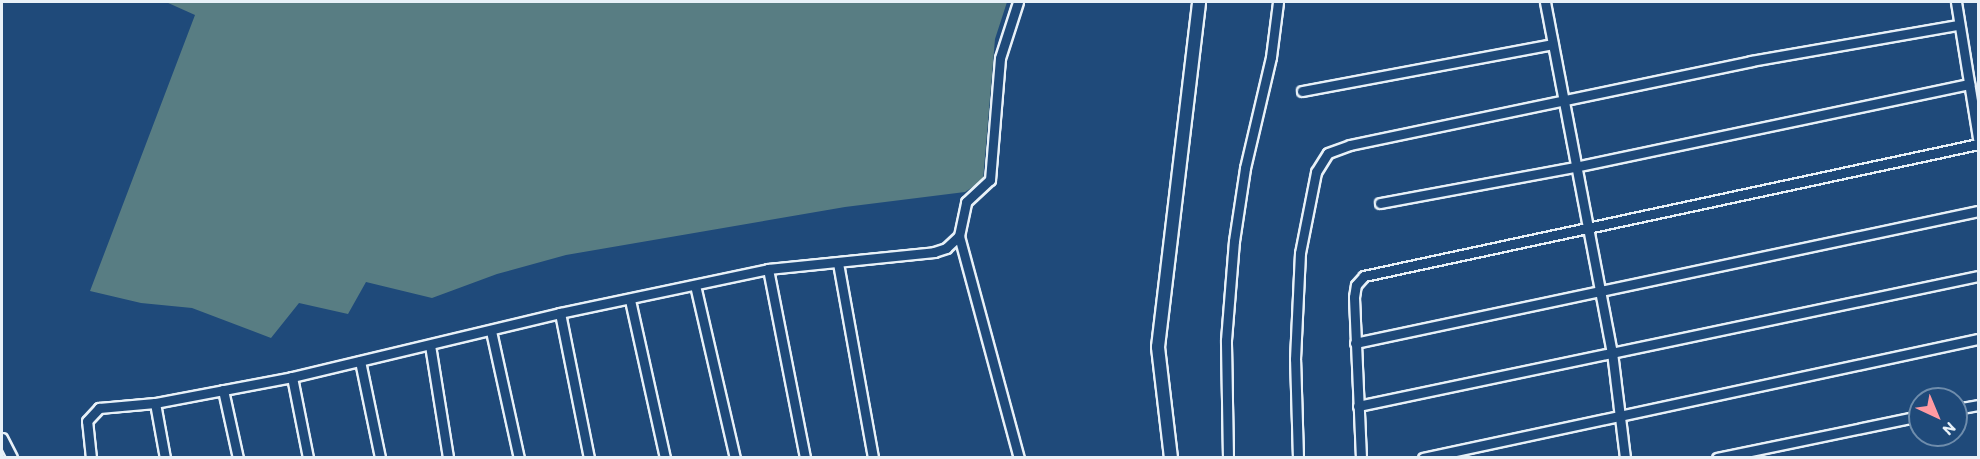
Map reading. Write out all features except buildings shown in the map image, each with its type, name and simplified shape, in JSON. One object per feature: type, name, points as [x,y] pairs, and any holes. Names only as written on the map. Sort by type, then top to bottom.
[{"type":"main road","points":[[1171,458],[1158,347],[1199,2]]},
{"type":"street","points":[[1018,2],[1000,58],[990,180],[966,202],[959,236],[1019,458]]},
{"type":"street","points":[[1228,458],[1225,349],[1235,230],[1245,168],[1271,57],[1278,2]]},
{"type":"street","points":[[1545,2],[1565,101],[1585,227],[1612,352],[1622,417],[1625,458]]},
{"type":"street","points":[[1956,2],[1978,138]]},
{"type":"street","points":[[1298,458],[1297,285],[1300,253],[1320,162],[1328,153],[1350,145],[1763,59],[1958,25]]},
{"type":"street","points":[[1302,91],[1553,44]]},
{"type":"street","points":[[1380,203],[1575,167],[1969,84]]},
{"type":"street","points":[[1361,458],[1355,343],[1355,291],[1364,276],[1978,144]]},
{"type":"street","points":[[1355,343],[1600,294],[1712,265],[1978,211]]},
{"type":"street","points":[[91,458],[86,434],[91,413],[99,408],[154,403],[292,377],[560,313],[768,269],[934,252],[959,236]]},
{"type":"street","points":[[838,263],[873,458]]},
{"type":"street","points":[[768,269],[805,458]]},
{"type":"street","points":[[1358,406],[1978,276]]},
{"type":"street","points":[[695,285],[735,458]]},
{"type":"street","points":[[630,300],[665,458]]},
{"type":"street","points":[[560,313],[589,458]]},
{"type":"street","points":[[491,331],[519,458]]},
{"type":"street","points":[[1423,458],[1978,339]]},
{"type":"street","points":[[430,345],[448,458]]},
{"type":"street","points":[[360,361],[380,458]]},
{"type":"street","points":[[292,377],[308,458]]},
{"type":"street","points":[[223,390],[238,458]]},
{"type":"street","points":[[154,403],[165,458]]},
{"type":"street","points":[[1718,458],[1908,418]]},
{"type":"street","points":[[2,438],[12,458]]},
{"type":"green space","points":[[166,2],[1007,2],[995,39],[983,180],[965,192],[845,207],[566,255],[497,274],[432,298],[366,282],[348,314],[299,303],[271,338],[192,308],[141,303],[90,291],[195,15]]}]
